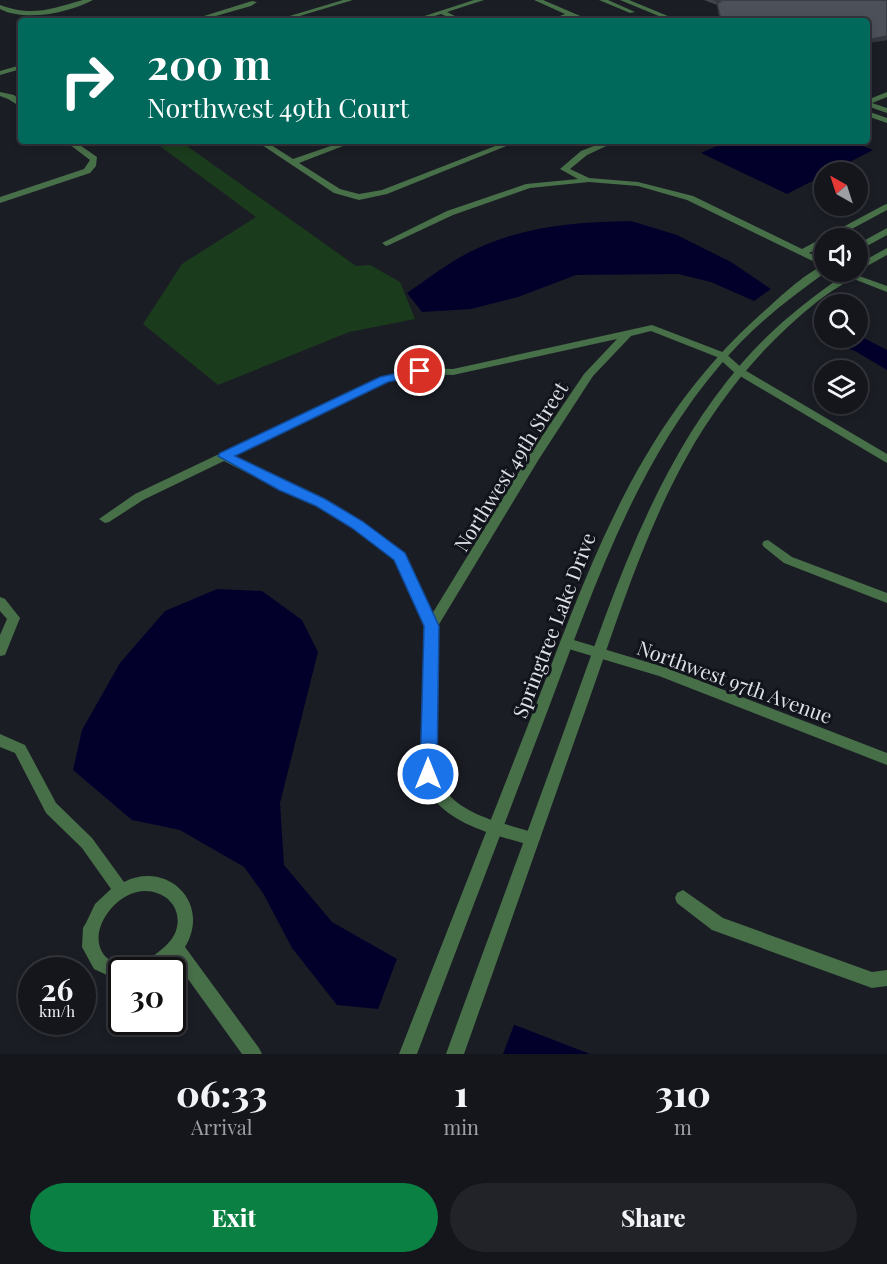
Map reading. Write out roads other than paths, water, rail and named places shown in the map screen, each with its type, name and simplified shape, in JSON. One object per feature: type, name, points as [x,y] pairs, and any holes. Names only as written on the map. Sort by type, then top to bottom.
[{"type":"street","points":[[0,7],[10,14],[33,14],[90,0]]},
{"type":"street","points":[[287,18],[350,0]]},
{"type":"street","points":[[422,18],[481,0]]},
{"type":"street","points":[[537,0],[581,18]]},
{"type":"street","points":[[602,0],[648,18]]},
{"type":"street","points":[[623,0],[669,18]]},
{"type":"street","points":[[203,18],[254,2]]},
{"type":"street","points":[[441,12],[455,18]]},
{"type":"street","points":[[559,18],[571,14]]},
{"type":"street","points":[[0,73],[18,68]]},
{"type":"street","points":[[0,94],[11,97],[18,103]]},
{"type":"street","points":[[870,102],[887,94]]},
{"type":"street","points":[[870,95],[887,102]]},
{"type":"street","points":[[870,104],[887,111]]},
{"type":"street","points":[[870,114],[887,121]]},
{"type":"street","points":[[0,200],[87,171],[94,159],[73,144]]},
{"type":"street","points":[[265,144],[337,191],[359,197],[384,192],[507,144]]},
{"type":"street","points":[[293,162],[344,144]]},
{"type":"street","points":[[547,184],[584,153],[606,144]]},
{"type":"street","points":[[564,169],[589,180]]},
{"type":"street","points":[[386,243],[450,213],[529,186],[589,180],[638,184],[690,198],[814,260]]},
{"type":"street","points":[[848,228],[887,207]]},
{"type":"street","points":[[868,242],[887,231]]},
{"type":"street","points":[[802,253],[814,247]]},
{"type":"street","points":[[868,262],[887,251]]},
{"type":"street","name":"Springtree Lake Drive","points":[[408,1054],[600,557],[635,478],[684,400],[721,355],[765,314],[814,275]]},
{"type":"street","points":[[868,280],[887,289]]},
{"type":"street","points":[[455,1054],[644,529],[660,494],[701,420],[739,370],[782,327],[838,282]]},
{"type":"street","points":[[105,519],[139,497],[385,379],[420,371],[453,372],[652,328],[721,355],[739,370],[887,459]]},
{"type":"street","name":"Northwest 49th Street","points":[[431,626],[534,457],[590,374],[627,333]]},
{"type":"street","points":[[224,456],[284,487],[321,502],[357,524],[400,556],[431,626],[428,774],[442,798],[466,816],[495,828],[532,838]]},
{"type":"street","points":[[768,544],[788,560],[887,598]]},
{"type":"street","points":[[0,602],[14,618],[0,651]]},
{"type":"street","name":"Northwest 97th Avenue","points":[[567,643],[662,672],[887,759]]},
{"type":"street","points":[[0,740],[20,749],[51,808],[87,843],[122,890]]},
{"type":"street","points":[[108,970],[98,962],[91,950],[89,936],[92,921],[101,907],[122,890],[142,884],[156,884],[170,889],[179,898],[185,910],[186,925],[181,940],[169,957]]},
{"type":"street","points":[[683,898],[718,924],[872,980],[887,978]]},
{"type":"street","points":[[176,948],[253,1054]]}]
